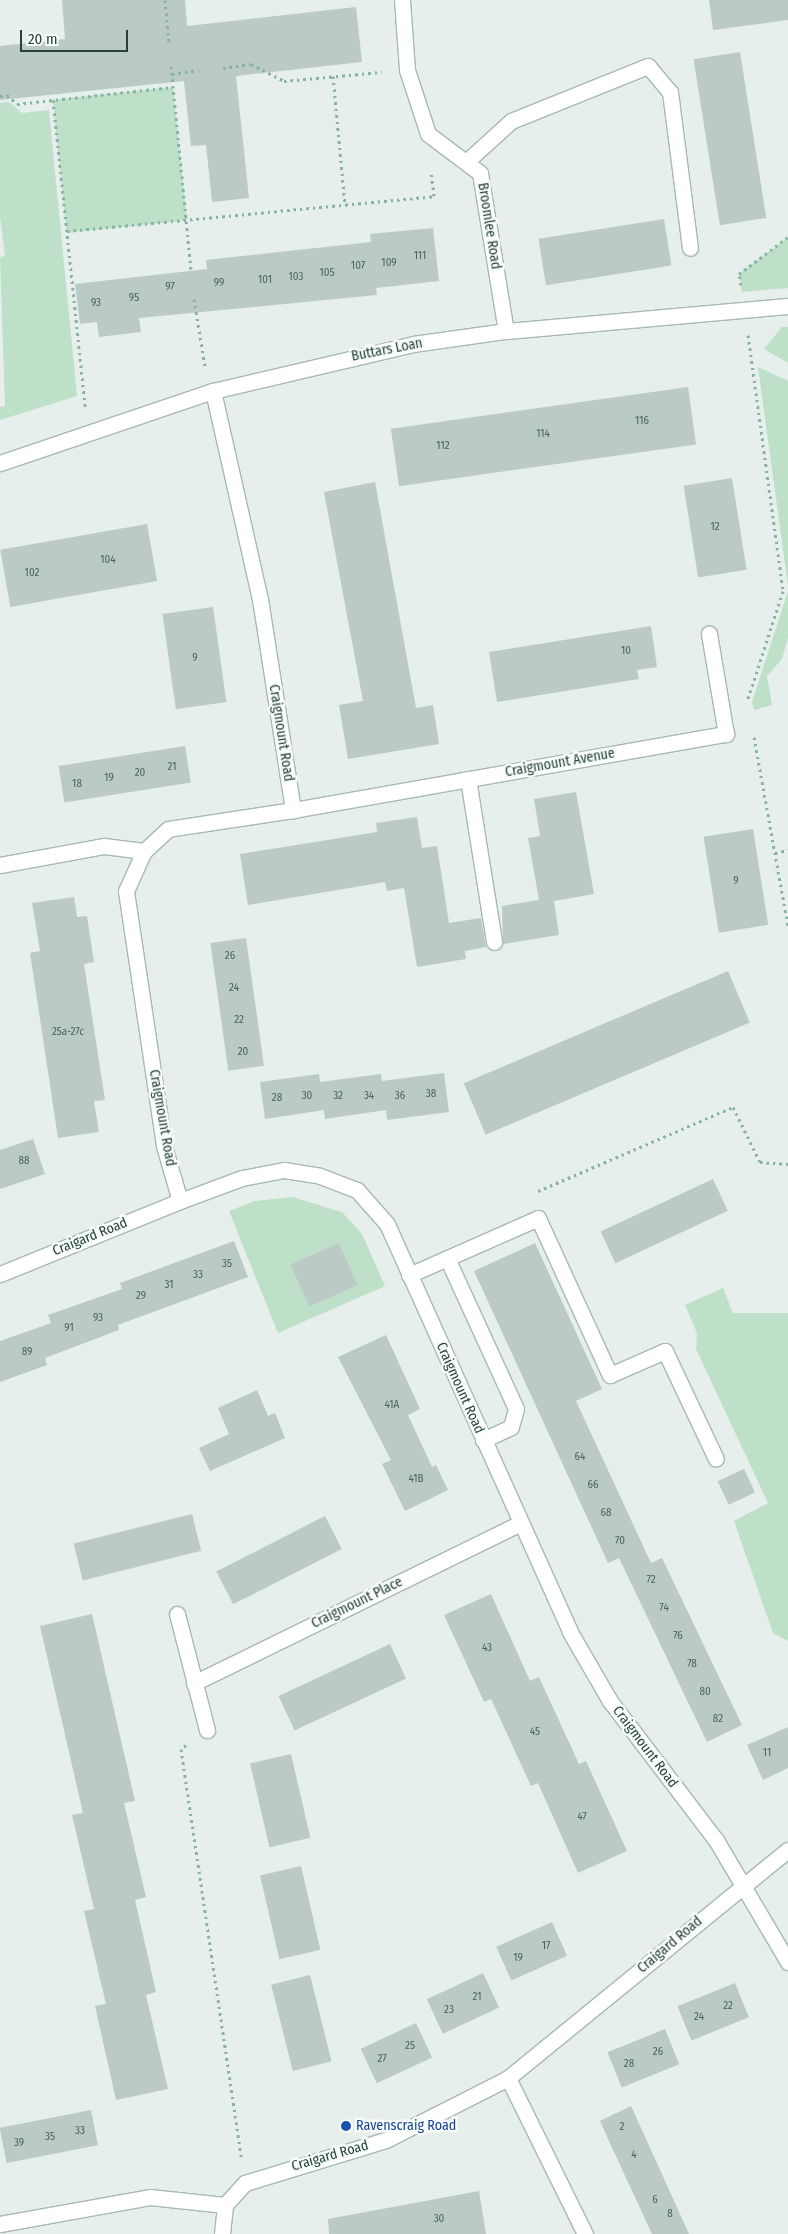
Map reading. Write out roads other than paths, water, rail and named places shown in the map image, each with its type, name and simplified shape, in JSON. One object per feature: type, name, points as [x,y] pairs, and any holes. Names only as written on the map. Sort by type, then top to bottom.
[{"type":"street","name":"Broomlee Road","points":[[402,0],[407,70],[428,134],[480,173],[506,331]]},
{"type":"street","points":[[466,162],[511,121],[648,66],[670,92],[690,248]]},
{"type":"street","name":"Buttars Loan","points":[[0,462],[214,392],[329,362],[506,331],[744,308],[788,306]]},
{"type":"street","name":"Craigmount Road","points":[[214,392],[260,599],[293,810],[168,829],[144,851],[126,891],[164,1146],[180,1201],[242,1178],[284,1170],[320,1176],[357,1190],[387,1224],[570,1632],[610,1701],[744,1883],[788,1962]]},
{"type":"street","name":"Craigmount Avenue","points":[[293,810],[726,734],[709,633]]},
{"type":"street","points":[[468,779],[494,942]]},
{"type":"street","points":[[0,865],[104,846],[144,851]]},
{"type":"street","name":"Craigard Road","points":[[0,1274],[180,1201]]},
{"type":"street","points":[[409,1275],[538,1218],[610,1375],[665,1351],[716,1459]]},
{"type":"street","points":[[447,1258],[516,1409],[511,1427],[483,1440]]},
{"type":"street","name":"Craigmount Place","points":[[194,1683],[520,1523]]},
{"type":"street","points":[[178,1614],[207,1730]]},
{"type":"street","name":"Craigard Road","points":[[225,2206],[245,2183],[386,2140],[508,2078],[744,1883],[788,1850]]},
{"type":"street","points":[[508,2078],[585,2234]]},
{"type":"street","points":[[0,2224],[150,2197],[225,2206],[222,2234]]},
{"type":"place","name":"Ravenscraig Road","points":[[346,2126]]}]
